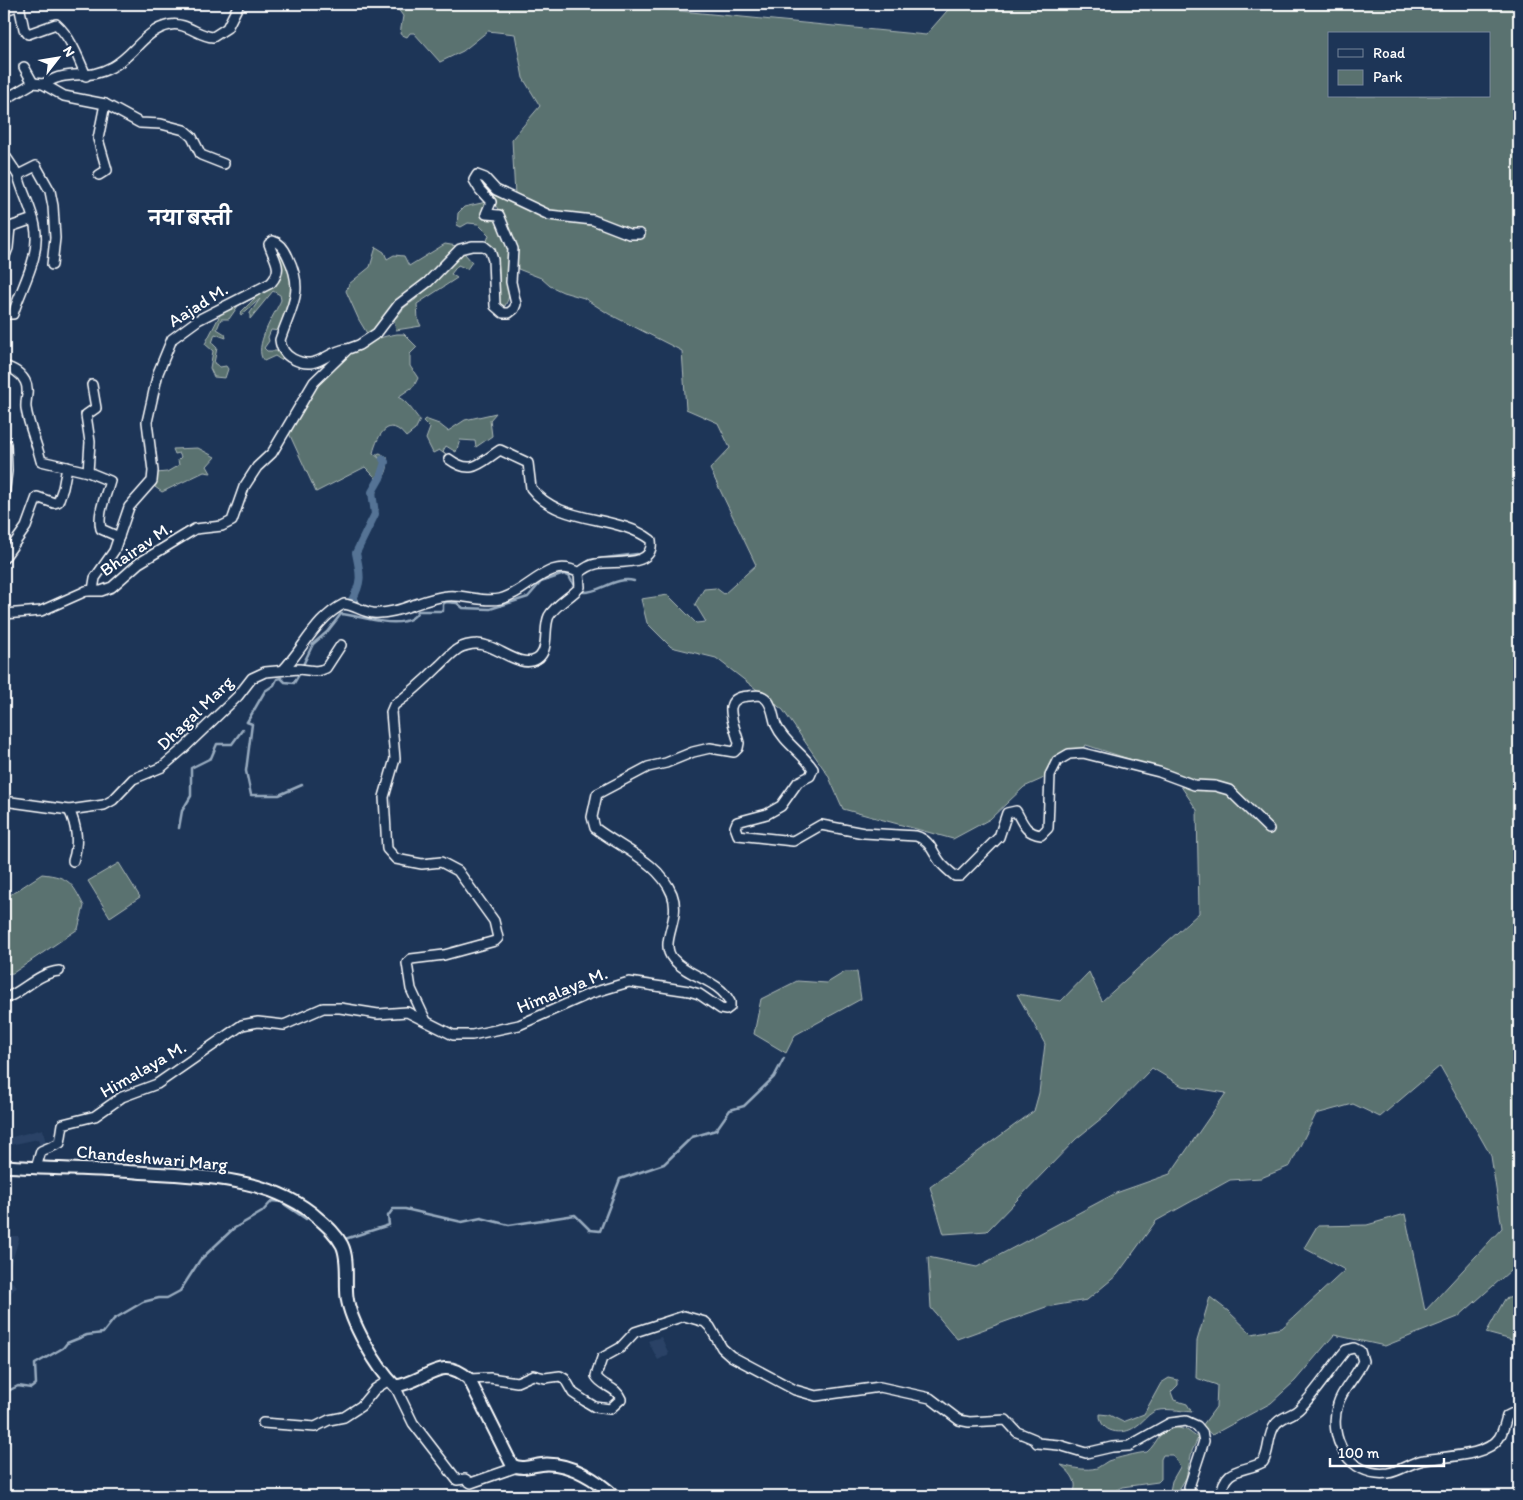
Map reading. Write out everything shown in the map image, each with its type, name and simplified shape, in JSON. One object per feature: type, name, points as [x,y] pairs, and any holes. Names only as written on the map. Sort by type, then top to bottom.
[{"type":"main road","name":"Chandeshwari Marg","points":[[4,1166],[114,1169],[218,1178],[266,1189],[294,1200],[308,1209],[334,1232],[343,1247],[347,1299],[353,1321],[378,1367],[392,1383]]},
{"type":"main road","points":[[392,1383],[406,1385],[444,1367],[459,1371],[469,1379],[509,1459],[517,1467],[557,1465],[588,1477],[614,1496]]},
{"type":"street","points":[[4,11],[20,4],[24,29],[28,34],[56,24],[75,52],[86,76]]},
{"type":"street","points":[[4,100],[38,83],[59,77],[86,76],[111,68],[127,57],[143,39],[167,26],[187,27],[213,37],[227,28],[239,4]]},
{"type":"street","points":[[24,67],[38,83],[64,96],[105,104],[140,123],[161,124],[184,130],[192,137],[201,155],[224,164]]},
{"type":"street","points":[[99,175],[107,170],[98,139],[105,104]]},
{"type":"street","points":[[4,154],[18,175],[33,219],[37,242],[31,270],[13,314],[4,314]]},
{"type":"street","points":[[18,175],[36,166],[50,191],[54,219],[52,265]]},
{"type":"street","points":[[348,349],[370,339],[399,304],[428,282],[460,249],[472,246],[484,246],[490,251],[493,260],[495,306],[503,313],[514,309],[516,304],[511,282],[513,249],[499,215],[486,214],[491,202],[475,184],[474,180],[477,175],[485,178],[496,190],[549,215],[593,220],[629,234],[640,234]]},
{"type":"street","points":[[4,258],[8,248],[10,227],[33,219]]},
{"type":"street","name":"Aajad M.","points":[[86,591],[94,590],[95,578],[114,551],[129,507],[152,481],[153,471],[147,422],[153,388],[164,353],[172,339],[198,320],[271,283],[276,277],[278,268],[269,244],[273,241],[284,249],[294,270],[298,293],[280,340],[281,348],[290,358],[302,363],[312,364],[339,350],[348,349]]},
{"type":"street","name":"Bhairav M.","points":[[86,591],[101,591],[112,587],[139,563],[195,529],[222,526],[232,521],[239,496],[257,468],[272,453],[314,382],[348,349]]},
{"type":"street","points":[[4,366],[17,371],[26,382],[28,390],[26,399],[28,418],[33,429],[40,461],[88,472],[110,482],[101,511],[100,523],[102,529],[119,537]]},
{"type":"street","points":[[88,472],[90,442],[86,415],[96,408],[92,385]]},
{"type":"street","points":[[4,496],[8,471],[6,444]]},
{"type":"street","points":[[449,458],[460,467],[475,467],[500,450],[508,452],[528,463],[530,488],[548,505],[574,515],[636,530],[651,540],[652,548],[648,555],[636,562],[596,564],[578,573]]},
{"type":"street","points":[[4,558],[26,527],[37,497],[54,503],[58,502],[64,488],[67,467]]},
{"type":"street","points":[[283,670],[317,625],[332,610],[344,604],[372,613],[392,612],[446,596],[479,600],[500,599],[515,593],[551,569],[570,567],[578,573],[580,588],[569,600],[557,606],[549,616],[545,643],[540,656],[536,660],[526,662],[517,660],[496,648],[476,644],[458,648],[394,705],[391,712],[395,759],[384,797],[387,849],[396,859],[422,864],[441,862],[458,871],[494,921],[498,938],[489,943],[444,955],[415,958],[407,963],[411,989],[426,1022]]},
{"type":"street","points":[[4,614],[41,611],[86,591]]},
{"type":"street","name":"Dhagal Marg","points":[[4,801],[69,810],[104,805],[113,800],[133,779],[162,767],[183,749],[238,696],[252,678],[265,672],[299,669],[316,671],[326,668],[341,645]]},
{"type":"street","name":"Himalaya M.","points":[[36,1168],[41,1150],[60,1144],[63,1124],[94,1116],[122,1098],[157,1084],[242,1024],[258,1022],[284,1025],[331,1007],[378,1014],[408,1012],[453,1035],[472,1036],[519,1025],[589,994],[629,982],[689,991],[726,1010],[730,1007],[727,997],[720,988],[680,965],[669,952],[668,938],[676,916],[672,895],[663,880],[652,867],[595,828],[592,817],[597,794],[648,768],[702,749],[734,752],[738,748],[739,743],[731,704],[738,696],[758,695],[768,701],[782,735],[810,764],[813,773],[798,782],[785,801],[774,811],[737,822],[735,827],[738,835],[793,841],[821,825],[864,833],[896,834],[923,838],[944,867],[955,876],[960,876],[999,837],[1007,813],[1010,811],[1016,811],[1019,821],[1033,834],[1041,835],[1046,832],[1050,775],[1058,761],[1069,754],[1083,753],[1159,772],[1194,785],[1215,786],[1229,790],[1269,829]]},
{"type":"street","points":[[69,810],[76,823],[77,851],[73,862]]},
{"type":"street","points":[[4,999],[18,994],[50,972],[59,971]]},
{"type":"street","points":[[4,1170],[22,1167]]},
{"type":"street","points":[[469,1379],[490,1378],[517,1382],[533,1375],[545,1378],[560,1376],[565,1379],[573,1393],[585,1401],[595,1407],[610,1409],[621,1399],[614,1388],[599,1382],[596,1376],[602,1358],[620,1348],[635,1332],[684,1316],[705,1322],[722,1348],[730,1356],[795,1390],[816,1396],[880,1387],[916,1394],[930,1398],[959,1420],[969,1422],[1006,1420],[1018,1432],[1034,1439],[1037,1443],[1060,1445],[1086,1453],[1112,1447],[1129,1446],[1170,1423],[1186,1421],[1197,1426],[1202,1432],[1204,1441],[1189,1487],[1190,1496]]},
{"type":"street","points":[[1221,1496],[1225,1481],[1230,1475],[1242,1468],[1263,1462],[1268,1453],[1273,1428],[1284,1417],[1299,1410],[1330,1374],[1335,1363],[1346,1350],[1354,1348],[1360,1350],[1363,1362],[1338,1402],[1334,1429],[1339,1446],[1346,1456],[1355,1465],[1370,1472],[1388,1473],[1423,1460],[1480,1451],[1499,1439],[1507,1416],[1519,1410]]},
{"type":"street","points":[[263,1423],[315,1427],[328,1420],[344,1417],[356,1410],[375,1389],[392,1383],[413,1423],[457,1480],[465,1479],[471,1483],[517,1467]]},
{"type":"shaded area","points":[[43,1129],[46,1145],[40,1147],[38,1139],[10,1145],[11,1154],[4,1156],[4,1139]]},
{"type":"shaded area","points":[[4,1219],[9,1223],[10,1236],[18,1236],[19,1239],[10,1267],[11,1281],[17,1286],[8,1296],[4,1294]]},
{"type":"shaded area","points":[[661,1337],[669,1354],[658,1360],[648,1341]]},
{"type":"green space","points":[[394,4],[609,4],[926,35],[953,4],[1519,4],[1519,1263],[1458,1317],[1385,1346],[1334,1335],[1295,1381],[1271,1403],[1212,1435],[1202,1426],[1216,1407],[1217,1385],[1196,1378],[1197,1341],[1210,1297],[1252,1334],[1282,1328],[1345,1270],[1304,1248],[1317,1226],[1367,1225],[1405,1214],[1425,1311],[1502,1228],[1491,1156],[1440,1066],[1380,1117],[1353,1104],[1316,1114],[1290,1166],[1261,1178],[1230,1180],[1156,1221],[1117,1275],[1087,1300],[1046,1307],[957,1339],[931,1308],[928,1257],[977,1267],[1116,1193],[1170,1174],[1226,1093],[1182,1086],[1152,1068],[1108,1113],[1076,1139],[987,1231],[944,1234],[930,1187],[1034,1111],[1039,1093],[1045,1044],[1017,994],[1061,1001],[1089,972],[1102,1001],[1199,913],[1197,810],[1172,773],[1086,745],[1042,779],[1024,787],[990,819],[953,839],[843,809],[828,775],[783,710],[716,658],[671,647],[647,623],[641,599],[668,595],[696,623],[706,622],[695,604],[704,589],[716,588],[724,594],[756,565],[710,469],[730,448],[718,423],[686,409],[682,351],[609,314],[584,298],[563,292],[550,286],[541,278],[518,269],[515,245],[508,225],[482,187],[483,183],[498,195],[523,208],[515,196],[512,139],[540,106],[523,78],[515,34],[488,31],[463,51],[440,62],[414,33],[410,33],[407,37],[400,34],[403,16]]},
{"type":"green space","points":[[486,202],[494,210],[501,222],[509,251],[511,282],[505,306],[500,304],[499,300],[499,266],[497,258],[494,251],[482,242],[487,241],[489,235],[478,224],[468,223],[461,227],[457,225],[458,213],[464,207]]},
{"type":"green space","points":[[274,244],[284,253],[296,294],[280,331],[271,330],[268,337],[269,341],[264,348],[267,351],[279,351],[284,356],[281,360],[275,356],[264,361],[261,355],[266,330],[281,300],[280,295],[273,291],[250,319],[250,313],[260,299],[241,315],[240,313],[257,296],[238,306],[229,319],[221,319],[217,329],[225,334],[226,338],[215,334],[212,343],[217,348],[214,363],[220,367],[226,366],[228,369],[225,378],[214,377],[210,368],[213,351],[205,344],[222,311],[276,280]]},
{"type":"green space","points":[[445,244],[457,246],[368,335],[346,291],[349,284],[370,267],[376,247],[384,252],[387,259],[394,255],[404,256],[409,266]]},
{"type":"green space","points":[[464,253],[472,262],[467,269],[458,265],[451,274],[457,278],[417,304],[418,320],[421,326],[396,330],[394,320],[405,307],[415,300]]},
{"type":"green space","points":[[397,334],[404,334],[417,347],[410,354],[410,366],[418,378],[414,386],[398,397],[408,404],[420,420],[415,430],[406,437],[400,431],[389,427],[378,439],[373,453],[381,460],[376,454],[380,453],[387,457],[388,466],[376,487],[375,506],[378,509],[377,513],[373,513],[370,498],[376,478],[365,467],[316,492],[288,431],[320,384],[345,357],[360,346]]},
{"type":"green space","points":[[496,413],[490,420],[492,436],[476,447],[475,441],[460,440],[456,452],[446,446],[443,451],[450,458],[439,450],[433,453],[426,439],[430,428],[423,421],[425,419],[439,424],[448,431],[465,420]]},
{"type":"green space","points":[[198,448],[215,457],[207,466],[211,473],[204,472],[162,492],[155,487],[156,473],[167,472],[179,465],[178,460],[181,457],[179,453],[175,454],[173,449]]},
{"type":"green space","points":[[119,863],[140,897],[110,917],[88,881]]},
{"type":"green space","points":[[42,874],[64,879],[73,887],[84,906],[78,929],[13,973],[4,974],[4,899]]},
{"type":"green space","points":[[845,972],[857,972],[861,999],[795,1035],[786,1053],[754,1034],[761,999],[797,981],[827,983]]},
{"type":"green space","points":[[1519,1297],[1519,1329],[1516,1329],[1512,1340],[1486,1333],[1505,1299]]},
{"type":"green space","points":[[1169,1378],[1178,1380],[1178,1385],[1171,1392],[1174,1400],[1187,1404],[1192,1412],[1157,1411],[1130,1430],[1118,1432],[1107,1429],[1103,1425],[1100,1414],[1109,1415],[1123,1422],[1144,1414],[1161,1383]]},
{"type":"green space","points":[[1174,1427],[1187,1430],[1198,1438],[1192,1451],[1186,1478],[1175,1496],[1169,1496],[1172,1481],[1180,1467],[1173,1455],[1163,1455],[1161,1459],[1161,1479],[1158,1482],[1122,1487],[1106,1496],[1071,1496],[1075,1487],[1074,1479],[1061,1465],[1079,1469],[1093,1469],[1112,1460],[1147,1452],[1161,1434]]},
{"type":"waterway","points":[[352,600],[360,577],[356,553],[375,514],[372,492],[380,478],[385,462],[383,459]]},
{"type":"waterway","points":[[579,568],[590,560],[637,554]]},
{"type":"waterway","points":[[530,578],[544,569]]},
{"type":"waterway","points":[[302,667],[313,644],[327,632],[341,614],[382,622],[394,622],[412,618],[418,611],[443,611],[443,604],[446,602],[457,603],[463,608],[490,609],[528,597],[541,582],[564,574],[569,576],[575,588]]},
{"type":"waterway","points":[[584,592],[596,590],[615,582],[634,581]]},
{"type":"waterway","points":[[441,593],[452,592]]},
{"type":"waterway","points":[[352,600],[356,600],[362,606]]},
{"type":"waterway","points":[[463,651],[475,648]]},
{"type":"waterway","points":[[247,722],[265,691],[274,685],[277,679],[281,678],[285,682],[294,683],[301,671]]},
{"type":"waterway","points":[[247,722],[252,724],[246,771],[251,795],[279,795],[302,785]]},
{"type":"waterway","points":[[179,828],[182,811],[191,796],[191,768],[211,758],[217,744],[232,744],[243,729]]},
{"type":"waterway","points":[[155,765],[166,759]]},
{"type":"waterway","points":[[343,1237],[345,1239],[389,1225],[388,1216],[393,1209],[405,1209],[462,1222],[481,1218],[509,1225],[575,1215],[590,1230],[600,1231],[620,1179],[664,1164],[692,1137],[716,1130],[730,1110],[744,1106],[774,1077],[784,1058]]},
{"type":"waterway","points":[[4,1393],[18,1386],[31,1388],[36,1384],[35,1364],[63,1348],[67,1343],[87,1335],[103,1333],[114,1319],[143,1302],[167,1298],[180,1291],[200,1260],[233,1229],[262,1212],[272,1201],[281,1202],[306,1219]]},
{"type":"district","name":"नया बस्ती","points":[[190,218]]}]
